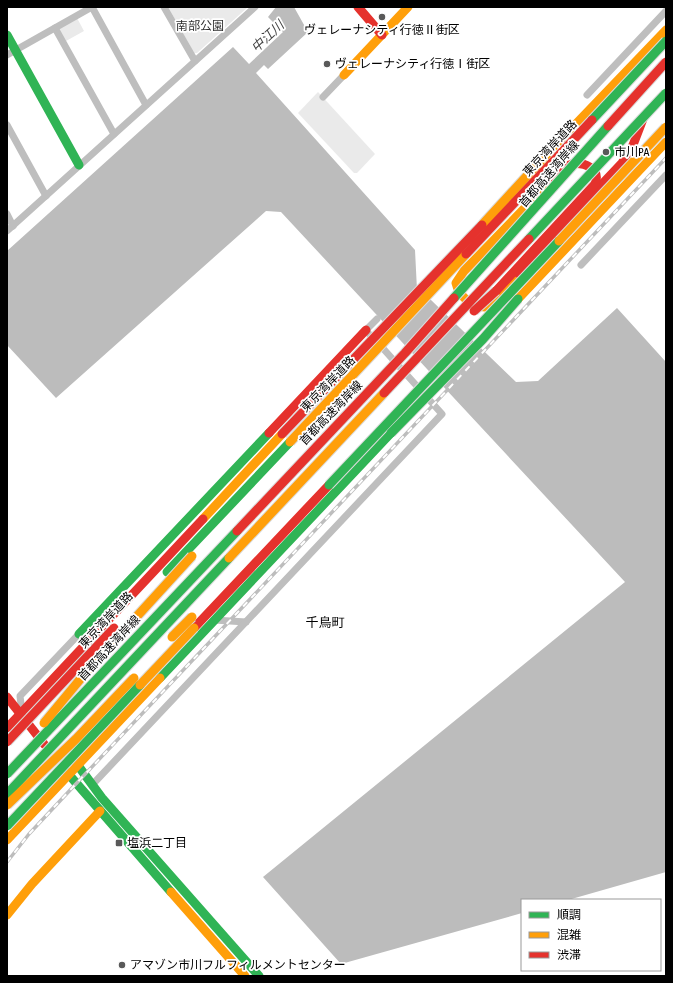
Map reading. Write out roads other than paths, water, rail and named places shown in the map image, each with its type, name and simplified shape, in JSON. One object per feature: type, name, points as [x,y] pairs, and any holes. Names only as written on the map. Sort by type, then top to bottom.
[{"type":"main road","points":[[358,7],[382,35]]},
{"type":"main road","points":[[344,75],[408,7]]},
{"type":"main road","name":"東京湾岸道路","points":[[7,728],[282,434],[666,30]]},
{"type":"main road","points":[[7,35],[79,165]]},
{"type":"main road","name":"東京湾岸道路","points":[[7,742],[380,347],[666,41]]},
{"type":"main road","name":"首都高速湾岸線","points":[[7,774],[410,348],[666,62]]},
{"type":"main road","name":"首都高速湾岸線","points":[[7,794],[666,93]]},
{"type":"main road","points":[[406,371],[433,352],[496,291],[589,192],[598,180],[597,175],[589,166],[577,163],[571,164],[540,191],[464,271],[456,283],[459,292],[475,306],[480,308],[489,304],[622,163],[634,145],[643,119]]},
{"type":"main road","points":[[7,840],[214,620],[332,488],[397,412],[666,127]]},
{"type":"main road","points":[[7,826],[257,559],[332,488],[518,299],[666,142]]},
{"type":"main road","points":[[380,347],[391,329],[474,233]]},
{"type":"main road","points":[[397,412],[437,378],[518,299]]},
{"type":"main road","points":[[79,634],[366,330]]},
{"type":"main road","points":[[20,760],[29,742],[87,671],[192,556],[268,465]]},
{"type":"main road","points":[[7,805],[76,739],[241,567],[257,559]]},
{"type":"main road","points":[[7,697],[22,713],[29,726],[100,811],[243,974],[249,965]]},
{"type":"main road","points":[[22,713],[37,718],[78,765],[102,798],[259,976]]},
{"type":"main road","points":[[7,915],[32,884],[100,811]]},
{"type":"main road","points":[[135,850],[142,843]]},
{"type":"main road","points":[[176,898],[184,891]]},
{"type":"street","points":[[7,55],[92,7],[146,105]]},
{"type":"street","points":[[164,7],[195,61]]},
{"type":"street","points":[[7,231],[255,7]]},
{"type":"street","points":[[587,95],[666,11]]},
{"type":"street","points":[[55,28],[114,134]]},
{"type":"street","points":[[323,97],[344,75]]},
{"type":"street","points":[[7,125],[46,196]]},
{"type":"street","points":[[581,265],[666,175]]},
{"type":"street","points":[[7,214],[13,226]]},
{"type":"street","points":[[93,784],[442,414],[366,330],[377,319]]},
{"type":"street","points":[[214,620],[246,622]]},
{"type":"street","points":[[22,713],[20,696],[79,634]]},
{"type":"railway","points":[[7,862],[29,834],[666,158]]},
{"type":"place","name":"ヴェレーナシティ行徳Ⅱ街区","points":[[382,17]]},
{"type":"place","name":"ヴェレーナシティ行徳Ⅰ街区","points":[[327,64]]},
{"type":"place","name":"市川PA","points":[[606,152]]},
{"type":"place","name":"塩浜二丁目","points":[[119,843]]},
{"type":"place","name":"アマゾン市川フルフィルメントセンター","points":[[122,965]]},
{"type":"district","name":"千鳥町","points":[[325,622]]},
{"type":"park label","name":"南部公園","points":[[200,26]]},
{"type":"water label","name":"中江川","points":[[267,36]]}]
